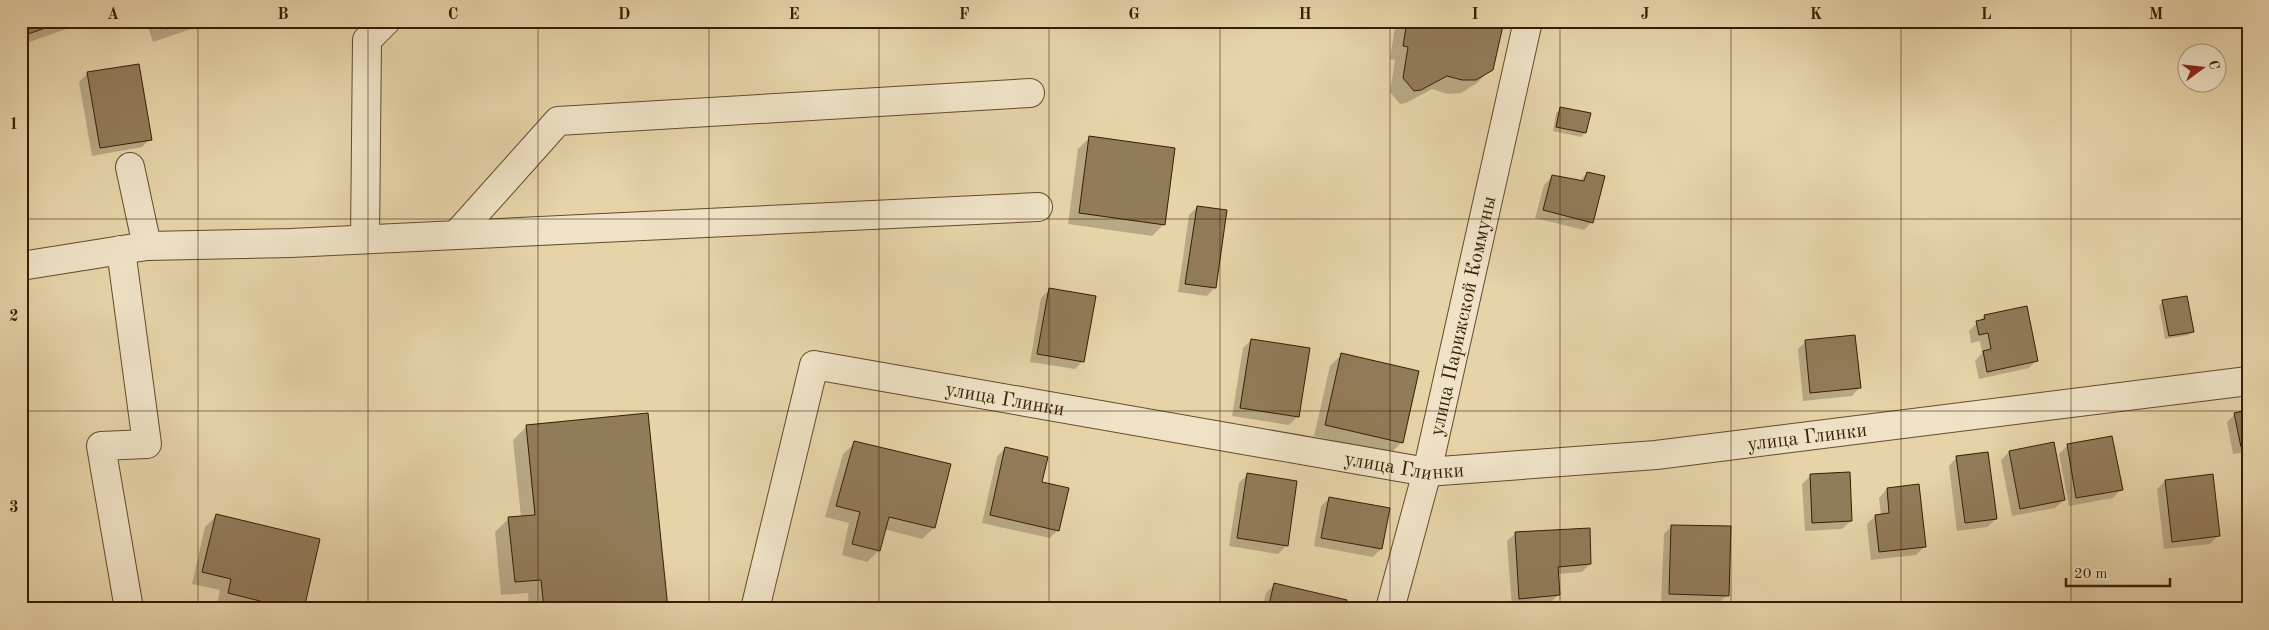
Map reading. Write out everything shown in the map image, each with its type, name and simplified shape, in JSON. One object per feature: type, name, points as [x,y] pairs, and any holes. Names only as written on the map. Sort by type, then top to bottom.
[{"type":"street","points":[[365,240],[367,40],[386,21]]},
{"type":"street","name":"улица Парижской Коммуны","points":[[1390,609],[1427,472],[1528,21]]},
{"type":"street","points":[[456,235],[558,121],[1030,93]]},
{"type":"street","points":[[129,609],[101,446],[148,444],[130,167]]},
{"type":"street","points":[[21,266],[134,248],[365,240],[1038,207]]},
{"type":"street","name":"улица Глинки","points":[[755,609],[814,365],[1427,472],[1656,455],[2248,381]]},
{"type":"building","points":[[21,21],[66,21],[22,36]]},
{"type":"building","points":[[164,21],[191,21],[167,29]]},
{"type":"building","points":[[1407,21],[1504,21],[1493,70],[1476,80],[1462,80],[1447,76],[1421,90],[1414,91],[1403,78],[1408,47],[1403,46]]},
{"type":"building","points":[[139,64],[152,140],[100,148],[87,72]]},
{"type":"building","points":[[1560,107],[1591,113],[1586,133],[1556,127]]},
{"type":"building","points":[[1089,136],[1175,148],[1165,225],[1079,213]]},
{"type":"building","points":[[1587,172],[1605,176],[1593,223],[1543,210],[1552,175],[1584,181]]},
{"type":"building","points":[[1197,206],[1227,210],[1216,288],[1185,284]]},
{"type":"building","points":[[1049,288],[1096,296],[1084,362],[1037,354]]},
{"type":"building","points":[[2187,296],[2194,332],[2169,336],[2162,300]]},
{"type":"building","points":[[2027,306],[2038,361],[1987,372],[1983,351],[1991,349],[1988,333],[1979,335],[1976,321],[1985,319],[1984,315]]},
{"type":"building","points":[[1855,335],[1861,388],[1810,393],[1805,340]]},
{"type":"building","points":[[1251,339],[1310,348],[1299,417],[1240,408]]},
{"type":"building","points":[[1341,353],[1419,371],[1403,443],[1325,425]]},
{"type":"building","points":[[2248,410],[2248,446],[2241,447],[2234,413]]},
{"type":"building","points":[[648,413],[668,609],[544,609],[541,580],[515,582],[508,517],[535,515],[526,425]]},
{"type":"building","points":[[2112,436],[2123,490],[2076,498],[2067,444]]},
{"type":"building","points":[[854,441],[951,464],[935,528],[889,517],[880,551],[852,544],[860,512],[836,506]]},
{"type":"building","points":[[2054,442],[2065,500],[2020,509],[2009,451]]},
{"type":"building","points":[[1005,447],[1048,457],[1042,482],[1069,488],[1059,531],[990,515]]},
{"type":"building","points":[[1988,452],[1997,519],[1965,523],[1956,456]]},
{"type":"building","points":[[1850,472],[1852,521],[1812,523],[1810,474]]},
{"type":"building","points":[[1247,473],[1297,481],[1288,546],[1237,538]]},
{"type":"building","points":[[2213,474],[2220,536],[2172,542],[2165,480]]},
{"type":"building","points":[[1919,484],[1926,547],[1879,552],[1875,515],[1889,513],[1887,488]]},
{"type":"building","points":[[1329,497],[1390,508],[1382,549],[1321,538]]},
{"type":"building","points":[[216,514],[320,539],[304,609],[292,609],[228,593],[231,579],[202,572]]},
{"type":"building","points":[[1671,525],[1731,526],[1729,596],[1669,594]]},
{"type":"building","points":[[1590,528],[1591,564],[1558,567],[1560,595],[1519,599],[1515,532]]},
{"type":"building","points":[[1274,583],[1347,600],[1345,609],[1268,609]]}]
